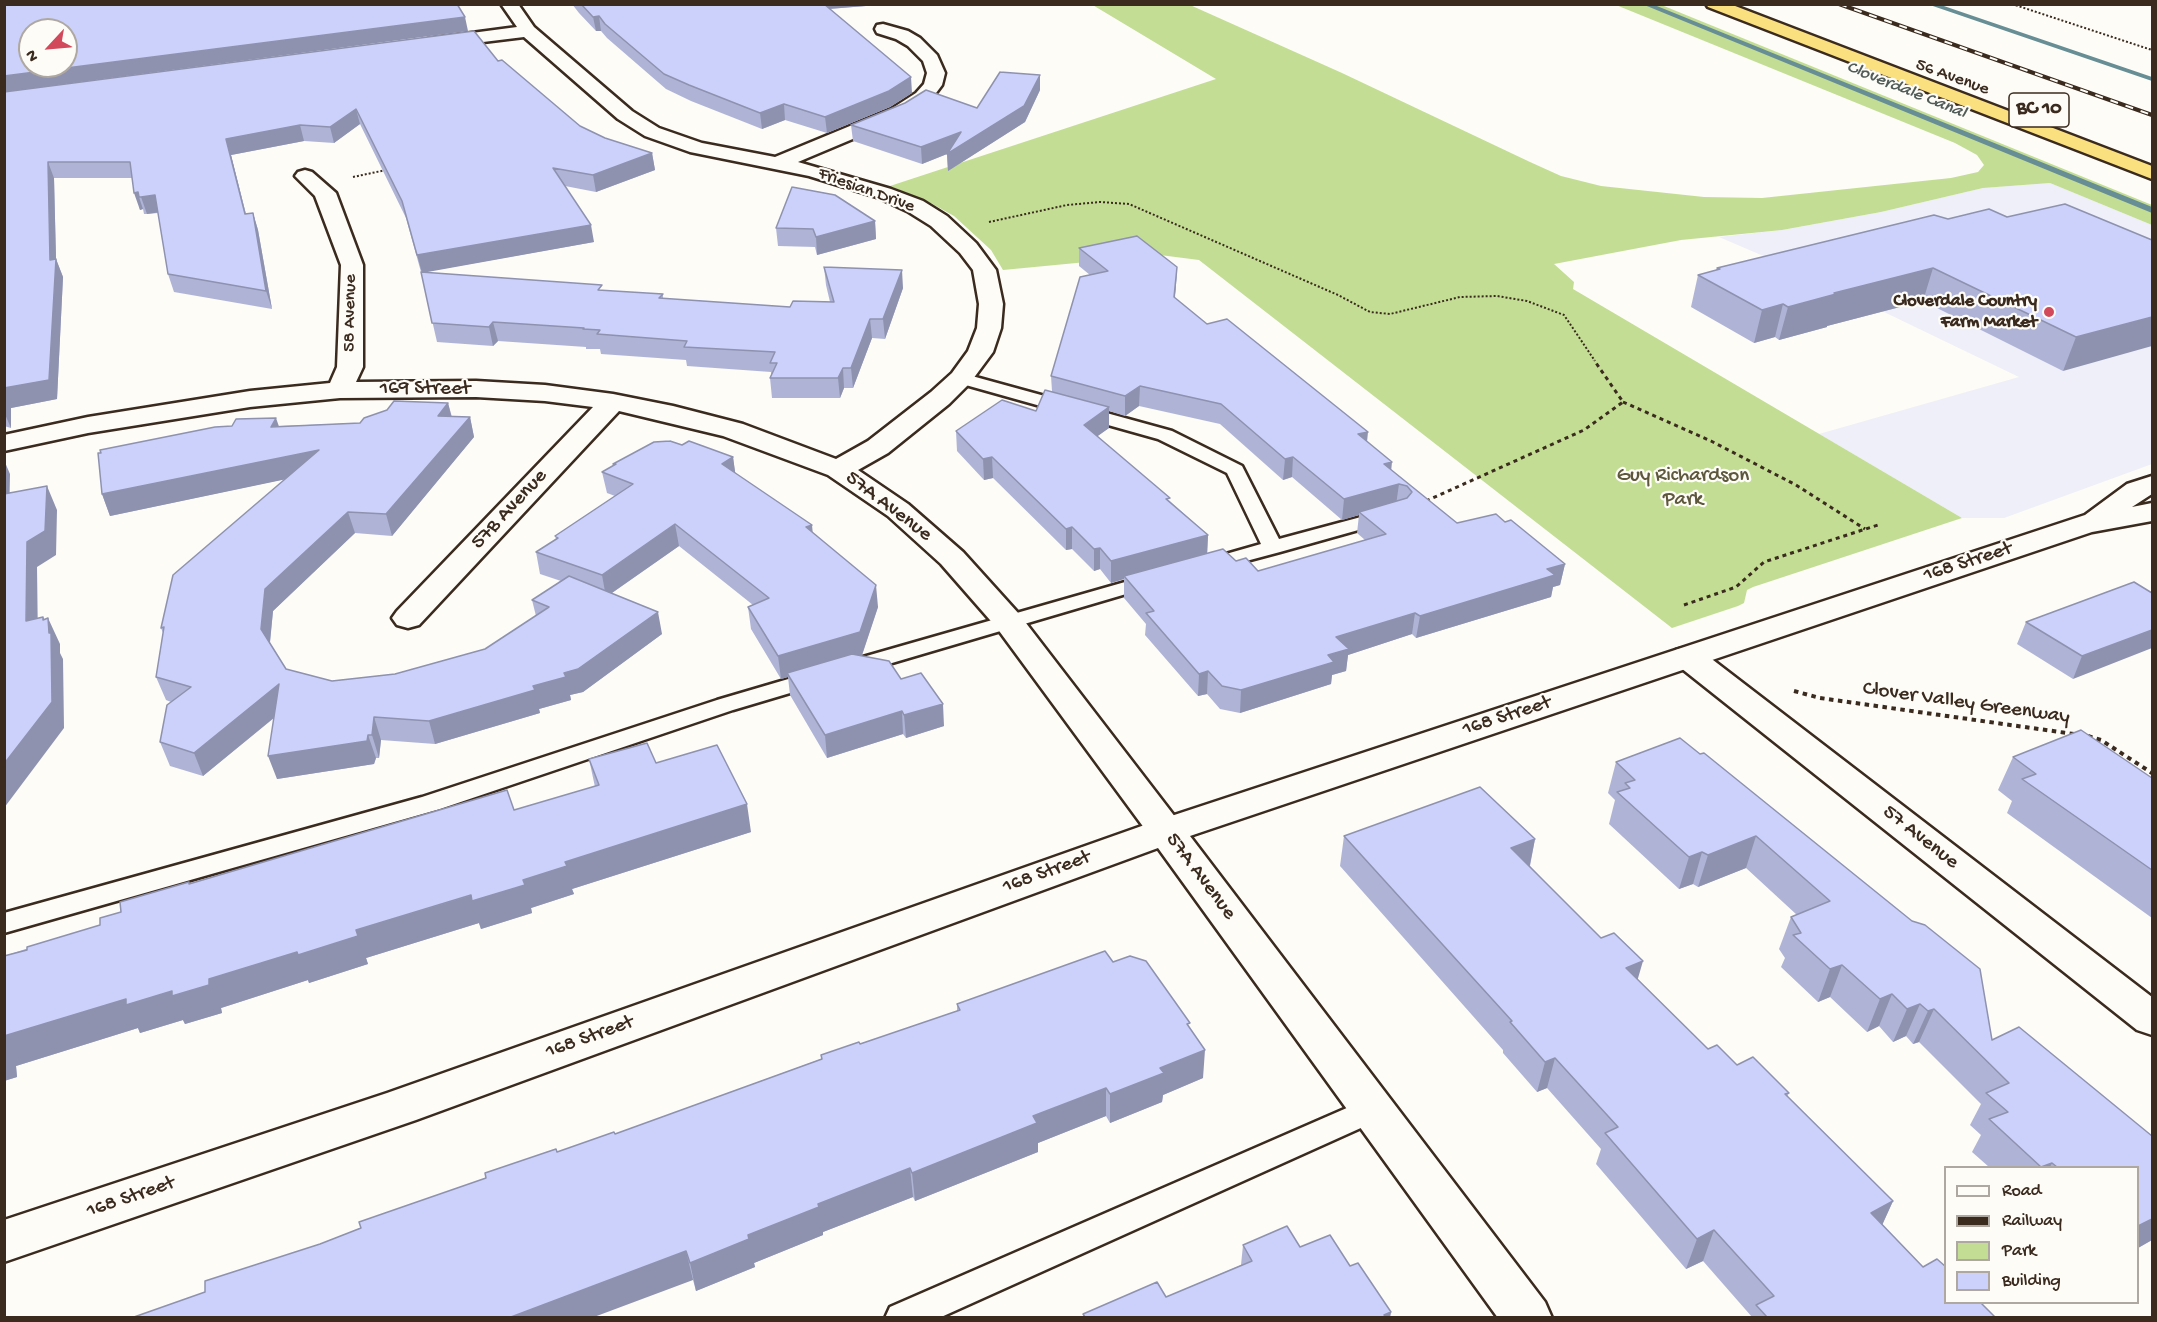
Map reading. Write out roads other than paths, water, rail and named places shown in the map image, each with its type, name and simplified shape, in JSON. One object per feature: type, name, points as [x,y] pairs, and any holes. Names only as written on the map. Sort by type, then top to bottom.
[{"type":"highway","name":"56 Avenue","points":[[1714,4],[2152,173]]},
{"type":"highway","name":"56 Avenue","points":[[1751,4],[2109,137]]},
{"type":"street","name":"Friesian Drive","points":[[508,4],[528,31],[625,115],[652,132],[697,148],[850,182],[915,206],[939,221],[968,248],[984,270],[991,304],[989,328],[980,352],[961,378],[940,398],[878,447],[838,469]]},
{"type":"street","points":[[776,164],[898,113],[922,97],[933,85],[936,73],[931,58],[914,42],[902,35],[883,29]]},
{"type":"street","points":[[419,45],[528,31]]},
{"type":"street","name":"58 Avenue","points":[[308,179],[325,193],[352,265],[350,367],[340,390]]},
{"type":"street","name":"169 Street","points":[[4,443],[178,410],[340,390],[476,389],[545,393],[613,402],[673,414],[733,430],[838,469]]},
{"type":"street","name":"57B Avenue","points":[[408,618],[613,402]]},
{"type":"street","name":"57A Avenue","points":[[838,469],[898,510],[943,550],[1008,621],[1527,1317]]},
{"type":"street","name":"168 Street","points":[[2094,521],[2137,490],[2152,484]]},
{"type":"street","name":"168 Street","points":[[4,1241],[400,1107],[1166,831],[2094,521],[2152,512]]},
{"type":"street","name":"57 Avenue","points":[[1688,657],[2152,1019]]},
{"type":"lane","points":[[961,378],[1165,435],[1235,470],[1273,548]]},
{"type":"lane","points":[[4,923],[430,802],[724,705],[1008,621],[1397,513]]},
{"type":"lane","points":[[902,1317],[1372,1109]]},
{"type":"waterway","name":"Cloverdale Canal","points":[[1645,4],[2152,210]]},
{"type":"waterway","points":[[1930,4],[2152,79]]},
{"type":"railway","points":[[1839,4],[2152,115]]},
{"type":"place","name":"Cloverdale Country Farm Market","points":[[2049,312]]},
{"type":"park label","name":"Guy Richardson Park","points":[[1683,489]]}]
